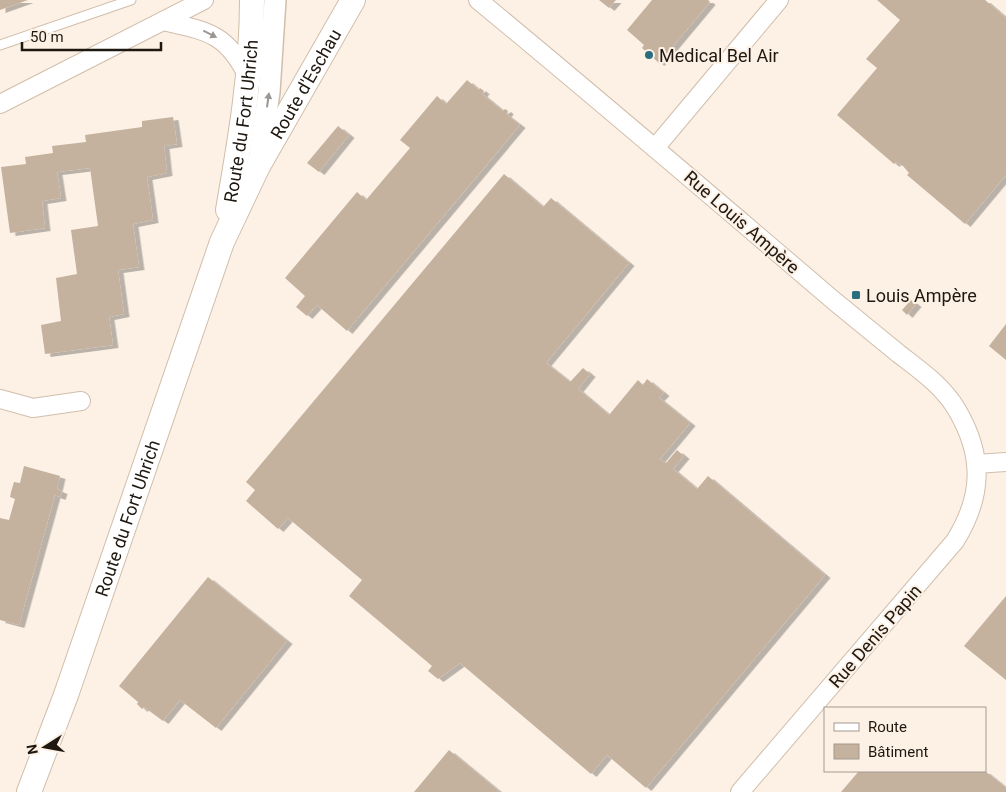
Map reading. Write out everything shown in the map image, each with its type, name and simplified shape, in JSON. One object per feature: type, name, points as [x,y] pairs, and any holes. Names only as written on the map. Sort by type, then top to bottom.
[{"type":"main road","name":"Route du Fort Uhrich","points":[[222,242],[237,159],[248,77],[252,0]]},
{"type":"main road","name":"Route d'Eschau","points":[[258,166],[353,0]]},
{"type":"main road","name":"Route du Fort Uhrich","points":[[29,792],[66,695],[222,242],[258,166]]},
{"type":"street","points":[[0,104],[204,0]]},
{"type":"street","name":"Route du Fort Uhrich","points":[[258,166],[269,92],[275,0]]},
{"type":"street","name":"Rue Louis Ampère","points":[[478,0],[936,384],[956,408],[965,425],[972,442],[976,464]]},
{"type":"street","points":[[655,148],[780,0]]},
{"type":"street","points":[[163,20],[208,32],[233,52],[248,77]]},
{"type":"street","points":[[0,399],[33,408],[81,401]]},
{"type":"street","points":[[976,464],[1006,462]]},
{"type":"street","name":"Rue Denis Papin","points":[[740,792],[956,541],[967,523],[973,505],[977,483],[976,464]]},
{"type":"lane","points":[[0,45],[131,0]]},
{"type":"building","points":[[0,0],[28,0],[0,10]]},
{"type":"building","points":[[599,0],[616,0],[609,8]]},
{"type":"building","points":[[652,0],[708,0],[710,2],[659,63],[642,48],[644,45],[627,30]]},
{"type":"building","points":[[877,0],[985,0],[1006,18],[1006,175],[965,224],[907,175],[909,173],[903,166],[896,162],[894,164],[837,115],[877,68],[866,59],[900,20]]},
{"type":"building","points":[[467,80],[479,90],[480,88],[484,91],[482,94],[503,111],[507,110],[506,114],[520,125],[347,331],[317,305],[307,316],[296,307],[305,296],[285,278],[357,192],[366,200],[410,148],[400,140],[437,96],[446,104]]},
{"type":"building","points":[[173,117],[177,144],[164,146],[167,173],[147,177],[153,220],[133,224],[139,267],[118,270],[124,314],[109,317],[113,345],[45,354],[41,325],[61,321],[56,278],[77,274],[71,230],[98,226],[90,168],[57,172],[61,198],[42,201],[45,228],[10,233],[1,167],[26,164],[25,157],[53,153],[52,146],[86,142],[85,135],[142,127],[142,121]]},
{"type":"building","points":[[338,126],[349,135],[319,172],[307,163]]},
{"type":"building","points":[[504,174],[543,207],[551,198],[629,263],[546,363],[570,382],[583,368],[590,374],[578,389],[609,415],[638,380],[643,385],[647,379],[664,393],[659,398],[690,423],[660,459],[666,463],[677,450],[684,456],[673,469],[697,489],[708,476],[825,575],[646,788],[607,755],[591,774],[460,663],[438,679],[428,671],[432,666],[349,596],[362,580],[288,518],[278,529],[246,501],[255,490],[246,482]]},
{"type":"building","points":[[911,300],[916,304],[907,315],[902,310]]},
{"type":"building","points":[[1006,324],[1006,360],[989,346]]},
{"type":"building","points":[[24,466],[60,476],[57,489],[62,491],[60,497],[55,495],[19,625],[0,620],[0,518],[9,520],[15,499],[10,497],[11,492],[14,482],[20,483]]},
{"type":"building","points":[[208,577],[287,641],[216,728],[180,700],[163,721],[144,707],[142,709],[137,704],[138,702],[119,686]]},
{"type":"building","points":[[1006,596],[1006,680],[964,646]]},
{"type":"building","points":[[449,750],[500,792],[414,792]]},
{"type":"building","points":[[858,772],[986,772],[1006,788],[1006,792],[841,792]]},
{"type":"place","name":"Medical Bel Air","points":[[649,55]]},
{"type":"place","name":"Louis Ampère","points":[[856,295]]}]
